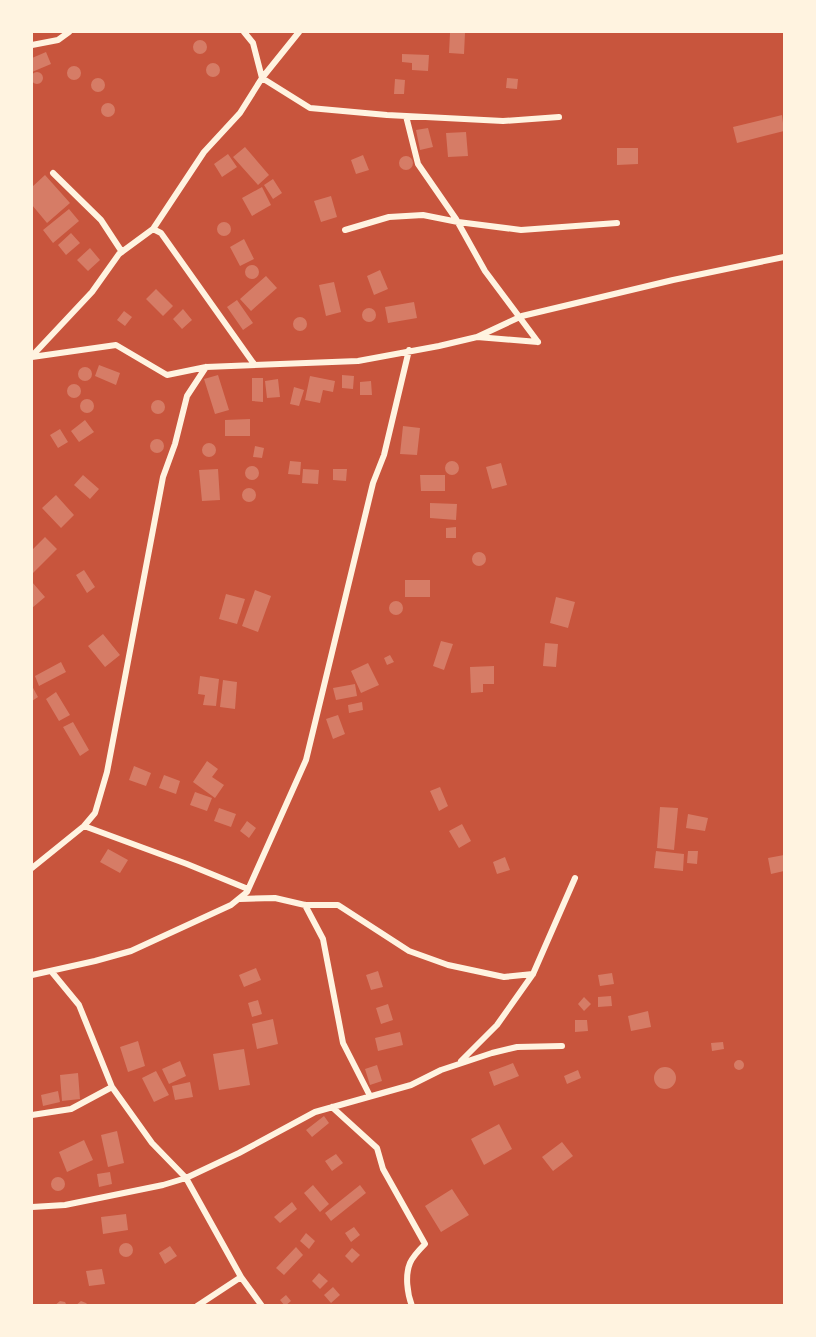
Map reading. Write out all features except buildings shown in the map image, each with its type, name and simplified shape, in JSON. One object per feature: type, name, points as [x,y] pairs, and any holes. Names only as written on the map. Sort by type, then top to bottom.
[{"type":"street","points":[[32,45],[58,40],[69,32]]},
{"type":"street","points":[[243,32],[253,43],[262,78],[310,108],[503,122],[559,117]]},
{"type":"street","points":[[32,357],[92,292],[122,252],[153,229],[204,152],[240,113],[262,78],[299,32]]},
{"type":"street","points":[[406,116],[418,164],[458,222],[485,270],[538,342],[477,337]]},
{"type":"street","points":[[53,174],[101,220],[122,252]]},
{"type":"street","points":[[345,230],[389,218],[423,215],[521,230],[617,223]]},
{"type":"street","points":[[153,229],[160,233],[254,364]]},
{"type":"street","points":[[32,357],[116,345],[167,375],[206,367],[358,361],[477,337],[518,317],[673,280],[784,257]]},
{"type":"street","points":[[32,975],[95,962],[131,951],[220,910],[239,899],[248,889],[306,760],[373,483],[384,455],[409,350]]},
{"type":"street","points":[[32,867],[84,826],[95,813],[107,772],[163,477],[175,444],[187,396],[206,367]]},
{"type":"street","points":[[84,826],[248,889]]},
{"type":"street","points":[[459,1064],[497,1025],[533,974],[575,878]]},
{"type":"street","points":[[239,899],[275,898],[305,905],[338,905],[409,951],[448,966],[504,977],[533,974]]},
{"type":"street","points":[[305,905],[324,939],[343,1044],[370,1096]]},
{"type":"street","points":[[51,971],[79,1005],[112,1087],[152,1143],[186,1178],[241,1277],[262,1305]]},
{"type":"street","points":[[32,1207],[65,1205],[163,1185],[186,1178],[239,1153],[315,1112],[411,1085],[441,1070],[492,1053],[517,1047],[562,1046]]},
{"type":"street","points":[[32,1115],[71,1109],[112,1087]]},
{"type":"street","points":[[332,1107],[377,1148],[383,1168],[425,1244],[410,1262],[407,1281],[412,1305]]},
{"type":"street","points":[[197,1305],[241,1277]]}]
